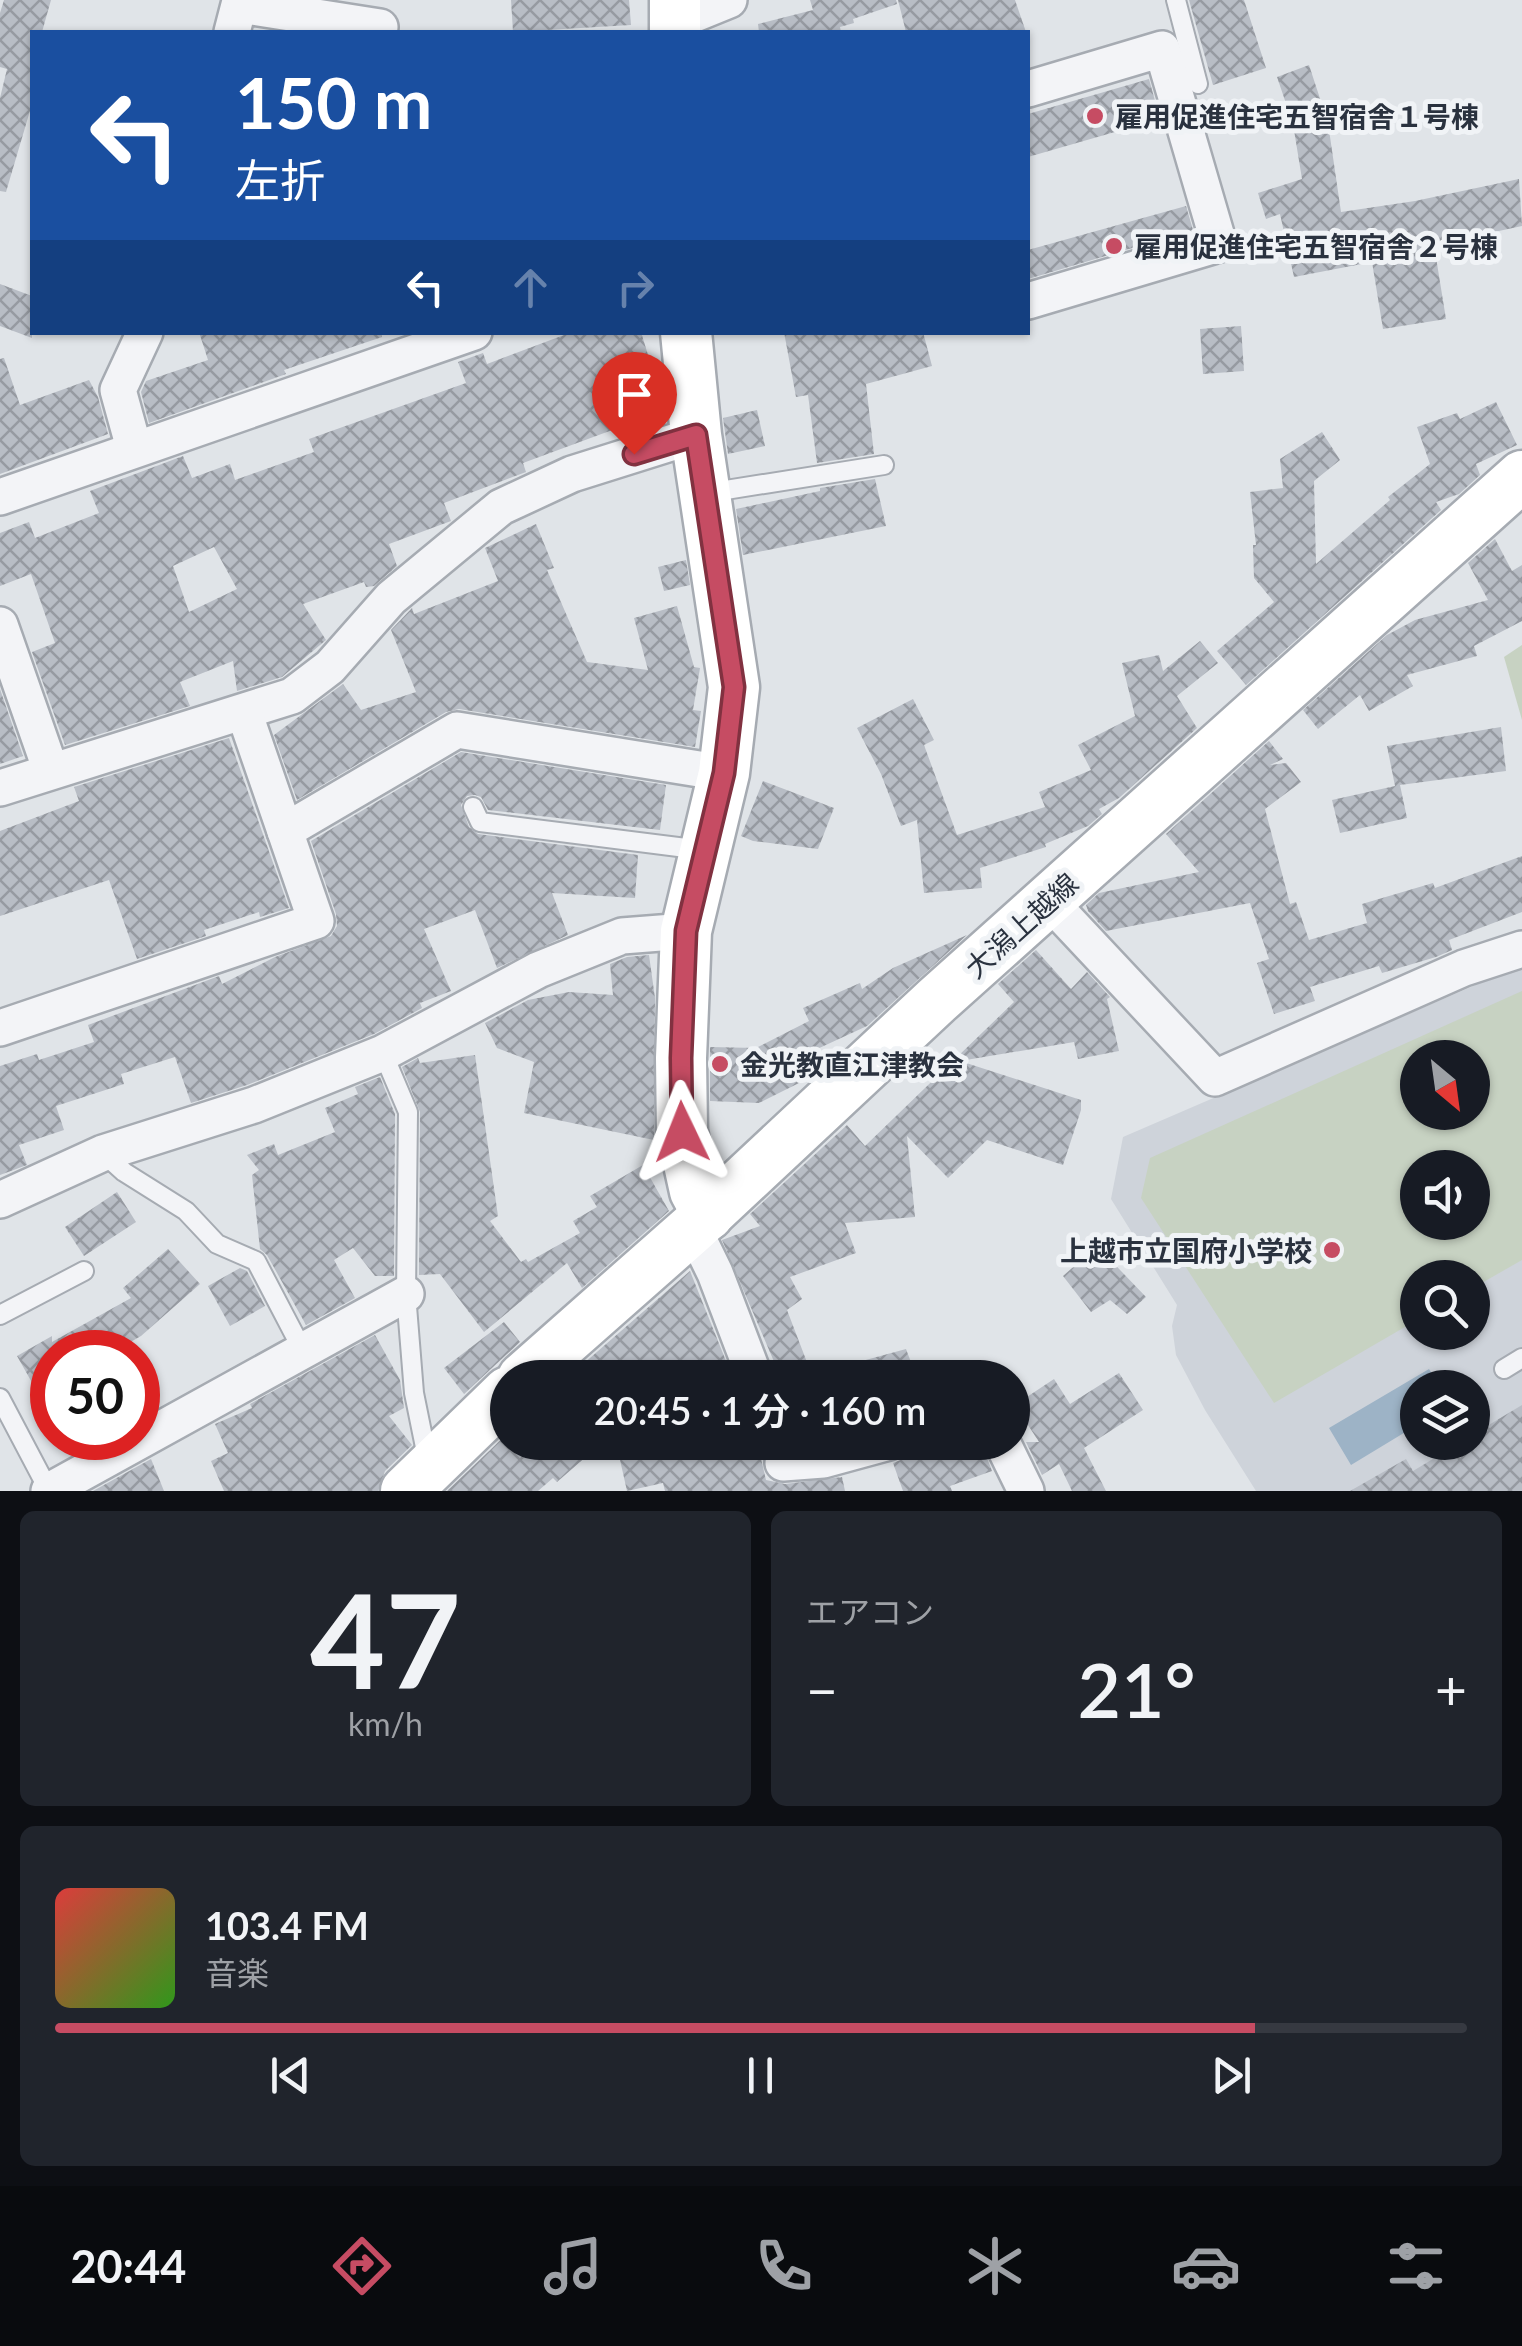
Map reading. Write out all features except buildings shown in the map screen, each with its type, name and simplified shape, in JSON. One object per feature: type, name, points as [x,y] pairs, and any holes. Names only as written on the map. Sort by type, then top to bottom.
[{"type":"main road","points":[[686,335],[696,435],[734,687],[724,773],[686,931],[682,1132],[700,1222]]},
{"type":"main road","name":"大潟上越線","points":[[543,1360],[700,1222],[937,1000],[1522,476]]},
{"type":"main road","points":[[418,1479],[490,1409]]},
{"type":"street","points":[[675,18],[728,0]]},
{"type":"street","points":[[233,30],[239,5],[382,20]]},
{"type":"street","points":[[1030,88],[1162,49],[1219,244],[1030,300]]},
{"type":"street","points":[[134,448],[118,390],[144,335]]},
{"type":"street","points":[[0,497],[465,335]]},
{"type":"street","points":[[0,788],[292,696],[330,667],[391,598],[501,507],[572,474],[696,435]]},
{"type":"street","points":[[0,625],[50,771]]},
{"type":"street","points":[[0,1028],[316,920],[244,712]]},
{"type":"street","points":[[285,831],[457,730],[724,773]]},
{"type":"street","points":[[1049,901],[1214,1078],[1464,968],[1522,949]]},
{"type":"street","points":[[0,1200],[103,1154],[254,1104],[383,1053],[495,991],[622,936],[686,931]]},
{"type":"street","points":[[700,1222],[748,1360]]},
{"type":"street","points":[[49,1491],[406,1294]]},
{"type":"street","points":[[783,1465],[822,1460]]},
{"type":"street","points":[[1011,1460],[1026,1491]]},
{"type":"lane","points":[[1176,0],[1198,84]]},
{"type":"lane","points":[[704,494],[884,465]]},
{"type":"lane","points":[[473,807],[480,822],[708,851]]},
{"type":"lane","points":[[383,1053],[408,1112],[406,1294],[423,1448],[418,1479]]},
{"type":"lane","points":[[103,1154],[124,1172],[186,1210],[217,1244],[256,1261],[303,1351]]},
{"type":"lane","points":[[0,1314],[84,1271]]},
{"type":"lane","points":[[1504,1369],[1522,1358]]},
{"type":"lane","points":[[0,1398],[49,1491]]},
{"type":"shaded area","name":"上越市立国府小学校","points":[[1522,965],[1522,1491],[1256,1491],[1176,1355],[1172,1326],[1177,1305],[1111,1199],[1123,1137]]},
{"type":"green space","points":[[1522,645],[1522,720],[1504,657]]},
{"type":"green space","points":[[1522,991],[1522,1260],[1490,1278],[1490,1260],[1400,1260],[1400,1330],[1274,1403],[1141,1198],[1150,1158],[1400,1046],[1400,1130],[1490,1130],[1490,1040],[1413,1040]]},
{"type":"water","points":[[1400,1386],[1400,1435],[1351,1465],[1329,1428]]},
{"type":"place","name":"雇用促進住宅五智宿舎１号棟","points":[[1095,116]]},
{"type":"place","name":"雇用促進住宅五智宿舎２号棟","points":[[1114,246]]},
{"type":"place","name":"金光教直江津教会","points":[[720,1064]]},
{"type":"place","name":"上越市立国府小学校","points":[[1332,1250]]},
{"type":"route","points":[[634,454],[696,435],[734,687],[724,773],[686,931],[682,1132]]}]
